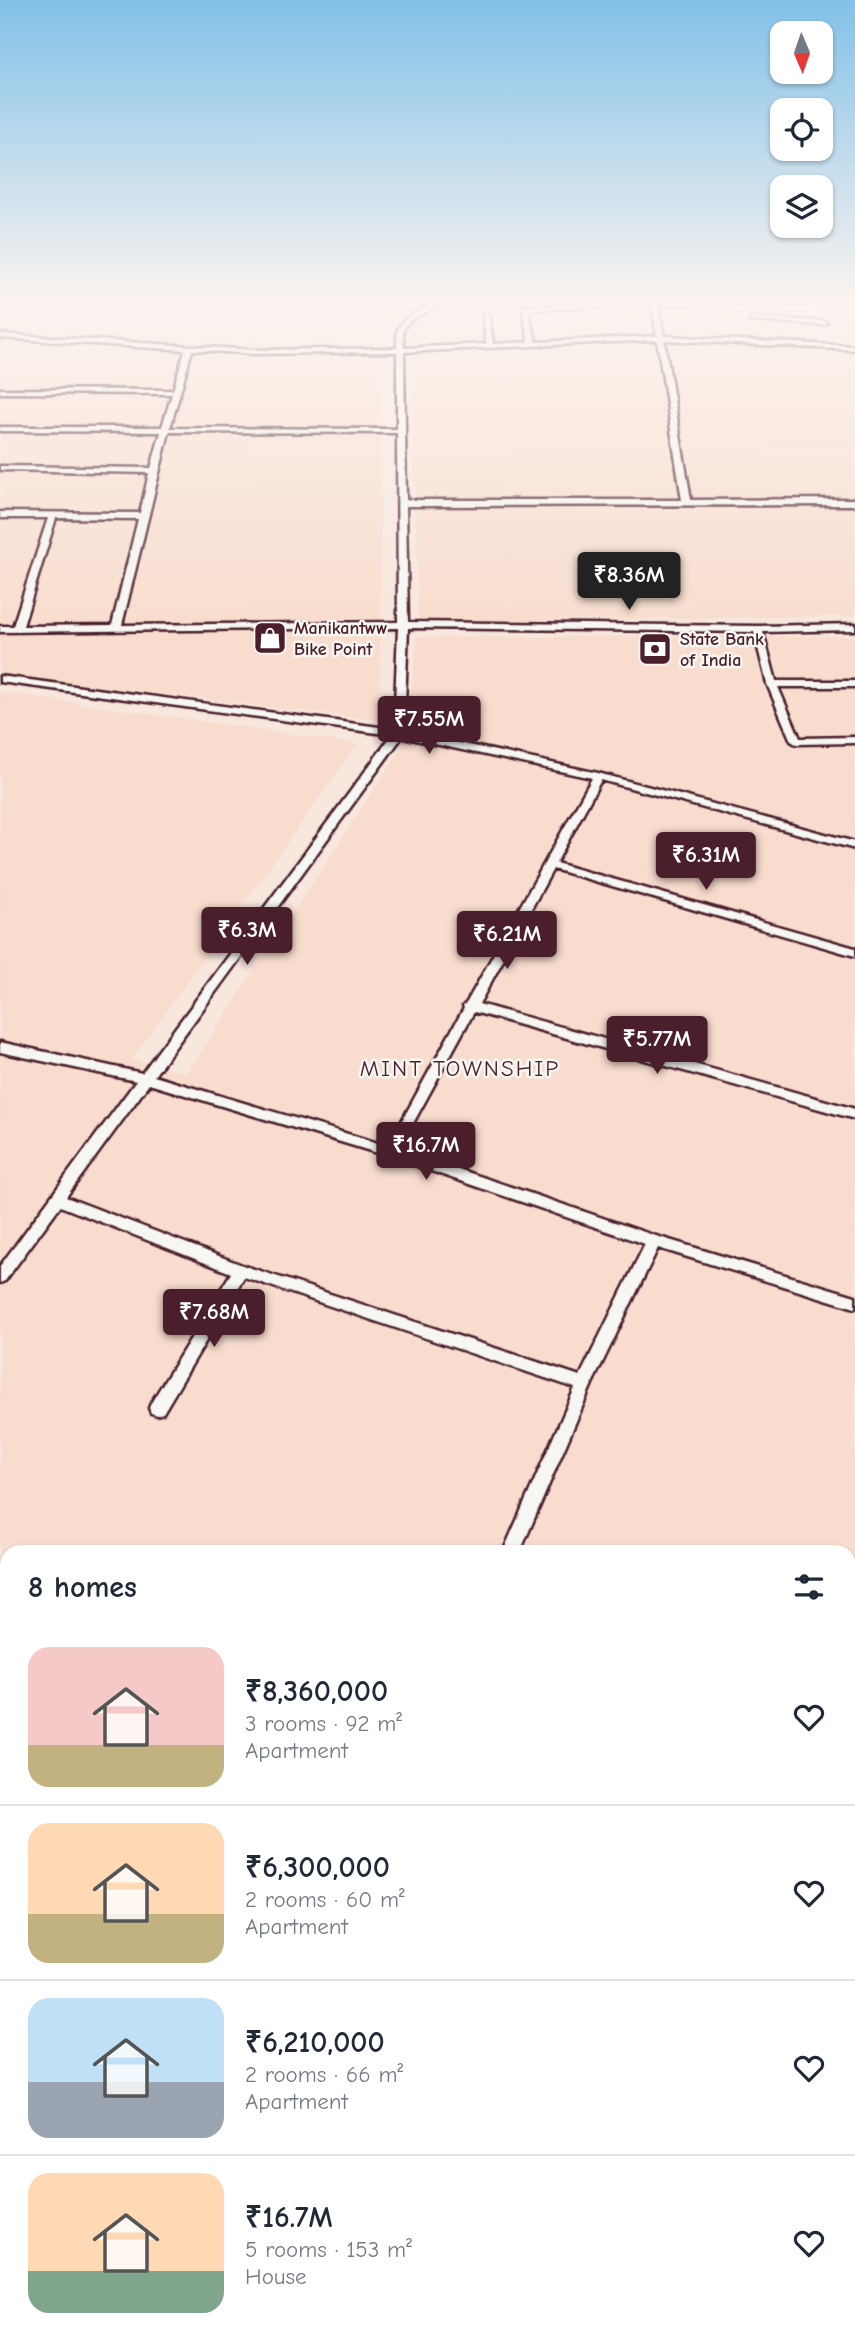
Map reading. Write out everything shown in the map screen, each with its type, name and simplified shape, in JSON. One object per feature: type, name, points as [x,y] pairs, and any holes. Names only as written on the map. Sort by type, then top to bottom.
[{"type":"street","points":[[116,629],[170,407]]},
{"type":"street","points":[[0,1277],[399,733],[403,625],[400,407]]},
{"type":"street","points":[[673,407],[687,504]]},
{"type":"street","points":[[0,429],[400,432]]},
{"type":"street","points":[[0,468],[154,471]]},
{"type":"street","points":[[402,503],[855,502]]},
{"type":"street","points":[[0,515],[144,516]]},
{"type":"street","points":[[17,629],[53,515]]},
{"type":"street","points":[[0,629],[403,625],[758,629],[855,627]]},
{"type":"street","points":[[758,629],[772,684],[796,741],[855,740]]},
{"type":"street","points":[[0,679],[399,733],[598,776],[855,846]]},
{"type":"street","points":[[772,684],[855,684]]},
{"type":"street","points":[[391,1152],[598,776]]},
{"type":"street","points":[[548,864],[855,952]]},
{"type":"street","points":[[469,1006],[855,1114]]},
{"type":"street","points":[[0,1047],[144,1078],[391,1152],[654,1241],[855,1302]]},
{"type":"street","points":[[58,1200],[240,1270],[584,1384]]},
{"type":"street","points":[[515,1545],[584,1384],[654,1241]]},
{"type":"street","points":[[157,1408],[240,1270]]},
{"type":"shaded area","points":[[0,407],[381,407],[380,720],[0,675]]},
{"type":"shaded area","points":[[413,407],[855,407],[855,616],[418,622]]},
{"type":"shaded area","points":[[855,636],[855,1545],[0,1545],[0,692],[358,744],[132,1059],[187,1073],[403,746],[418,637]]},
{"type":"place","name":"Manikantww Bike Point","points":[[270,638]]},
{"type":"place","name":"State Bank of India","points":[[655,649]]},
{"type":"district","name":"MINT TOWNSHIP","points":[[460,1068]]}]
